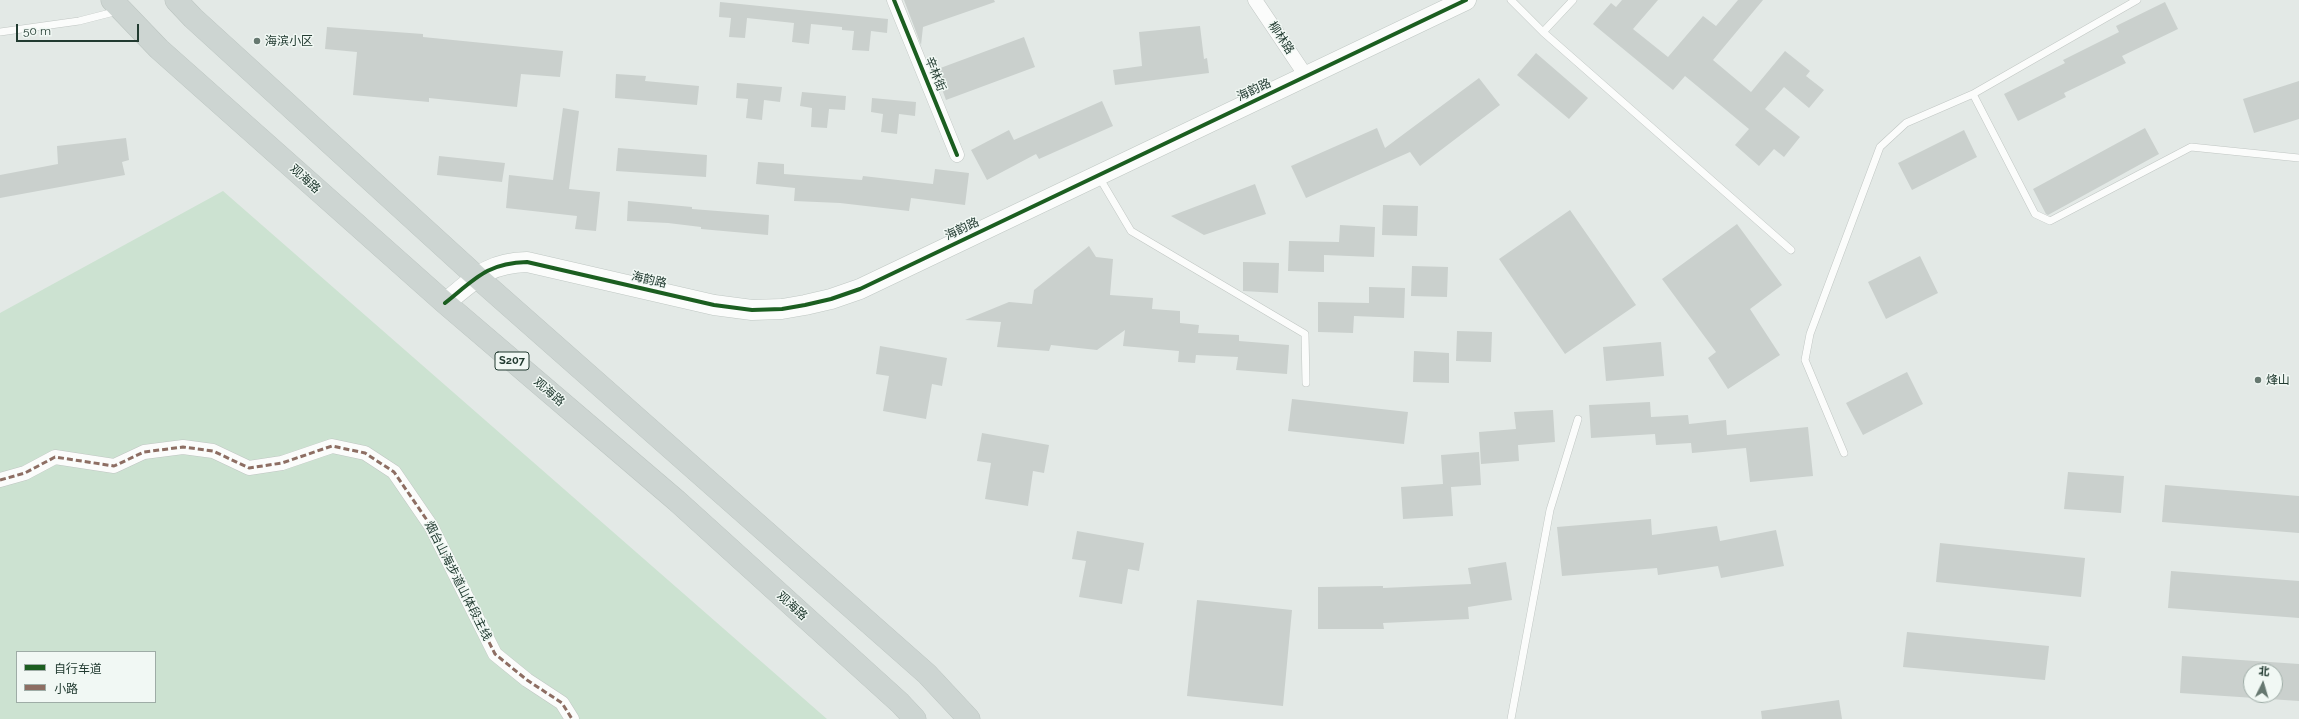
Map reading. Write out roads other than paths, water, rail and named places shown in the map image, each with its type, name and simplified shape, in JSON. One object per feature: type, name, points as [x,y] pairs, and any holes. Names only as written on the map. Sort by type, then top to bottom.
[{"type":"main road","points":[[176,0],[192,18],[477,277],[927,674],[969,719]]},
{"type":"main road","name":"观海路","points":[[117,5],[160,50],[445,303],[677,501],[900,703],[915,719]]},
{"type":"street","name":"辛林街","points":[[894,0],[957,155]]},
{"type":"street","name":"柳林路","points":[[1255,0],[1306,76]]},
{"type":"street","name":"海韵路","points":[[445,303],[477,277],[498,265],[527,262],[714,305],[752,310],[782,309],[831,299],[860,289],[1466,0]]},
{"type":"street","name":"烟台山海步道山体段主线","points":[[0,480],[25,473],[55,457],[114,466],[144,452],[183,447],[213,451],[249,468],[282,462],[332,446],[365,452],[394,472],[431,526],[495,654],[527,680],[562,702],[572,719]]},
{"type":"lane","points":[[1511,0],[1543,32],[1790,250]]},
{"type":"lane","points":[[1543,32],[1572,0]]},
{"type":"lane","points":[[1844,453],[1805,360],[1810,334],[1880,147],[1906,123],[1973,94],[2137,0]]},
{"type":"lane","points":[[0,32],[79,21],[117,5]]},
{"type":"lane","points":[[1973,94],[2035,214],[2050,221],[2191,147],[2299,158]]},
{"type":"lane","points":[[1098,175],[1131,231],[1305,334],[1306,383]]},
{"type":"lane","points":[[1511,719],[1550,510],[1578,419]]},
{"type":"place","name":"海滨小区","points":[[257,41]]},
{"type":"place","name":"烽山","points":[[2258,380]]}]
